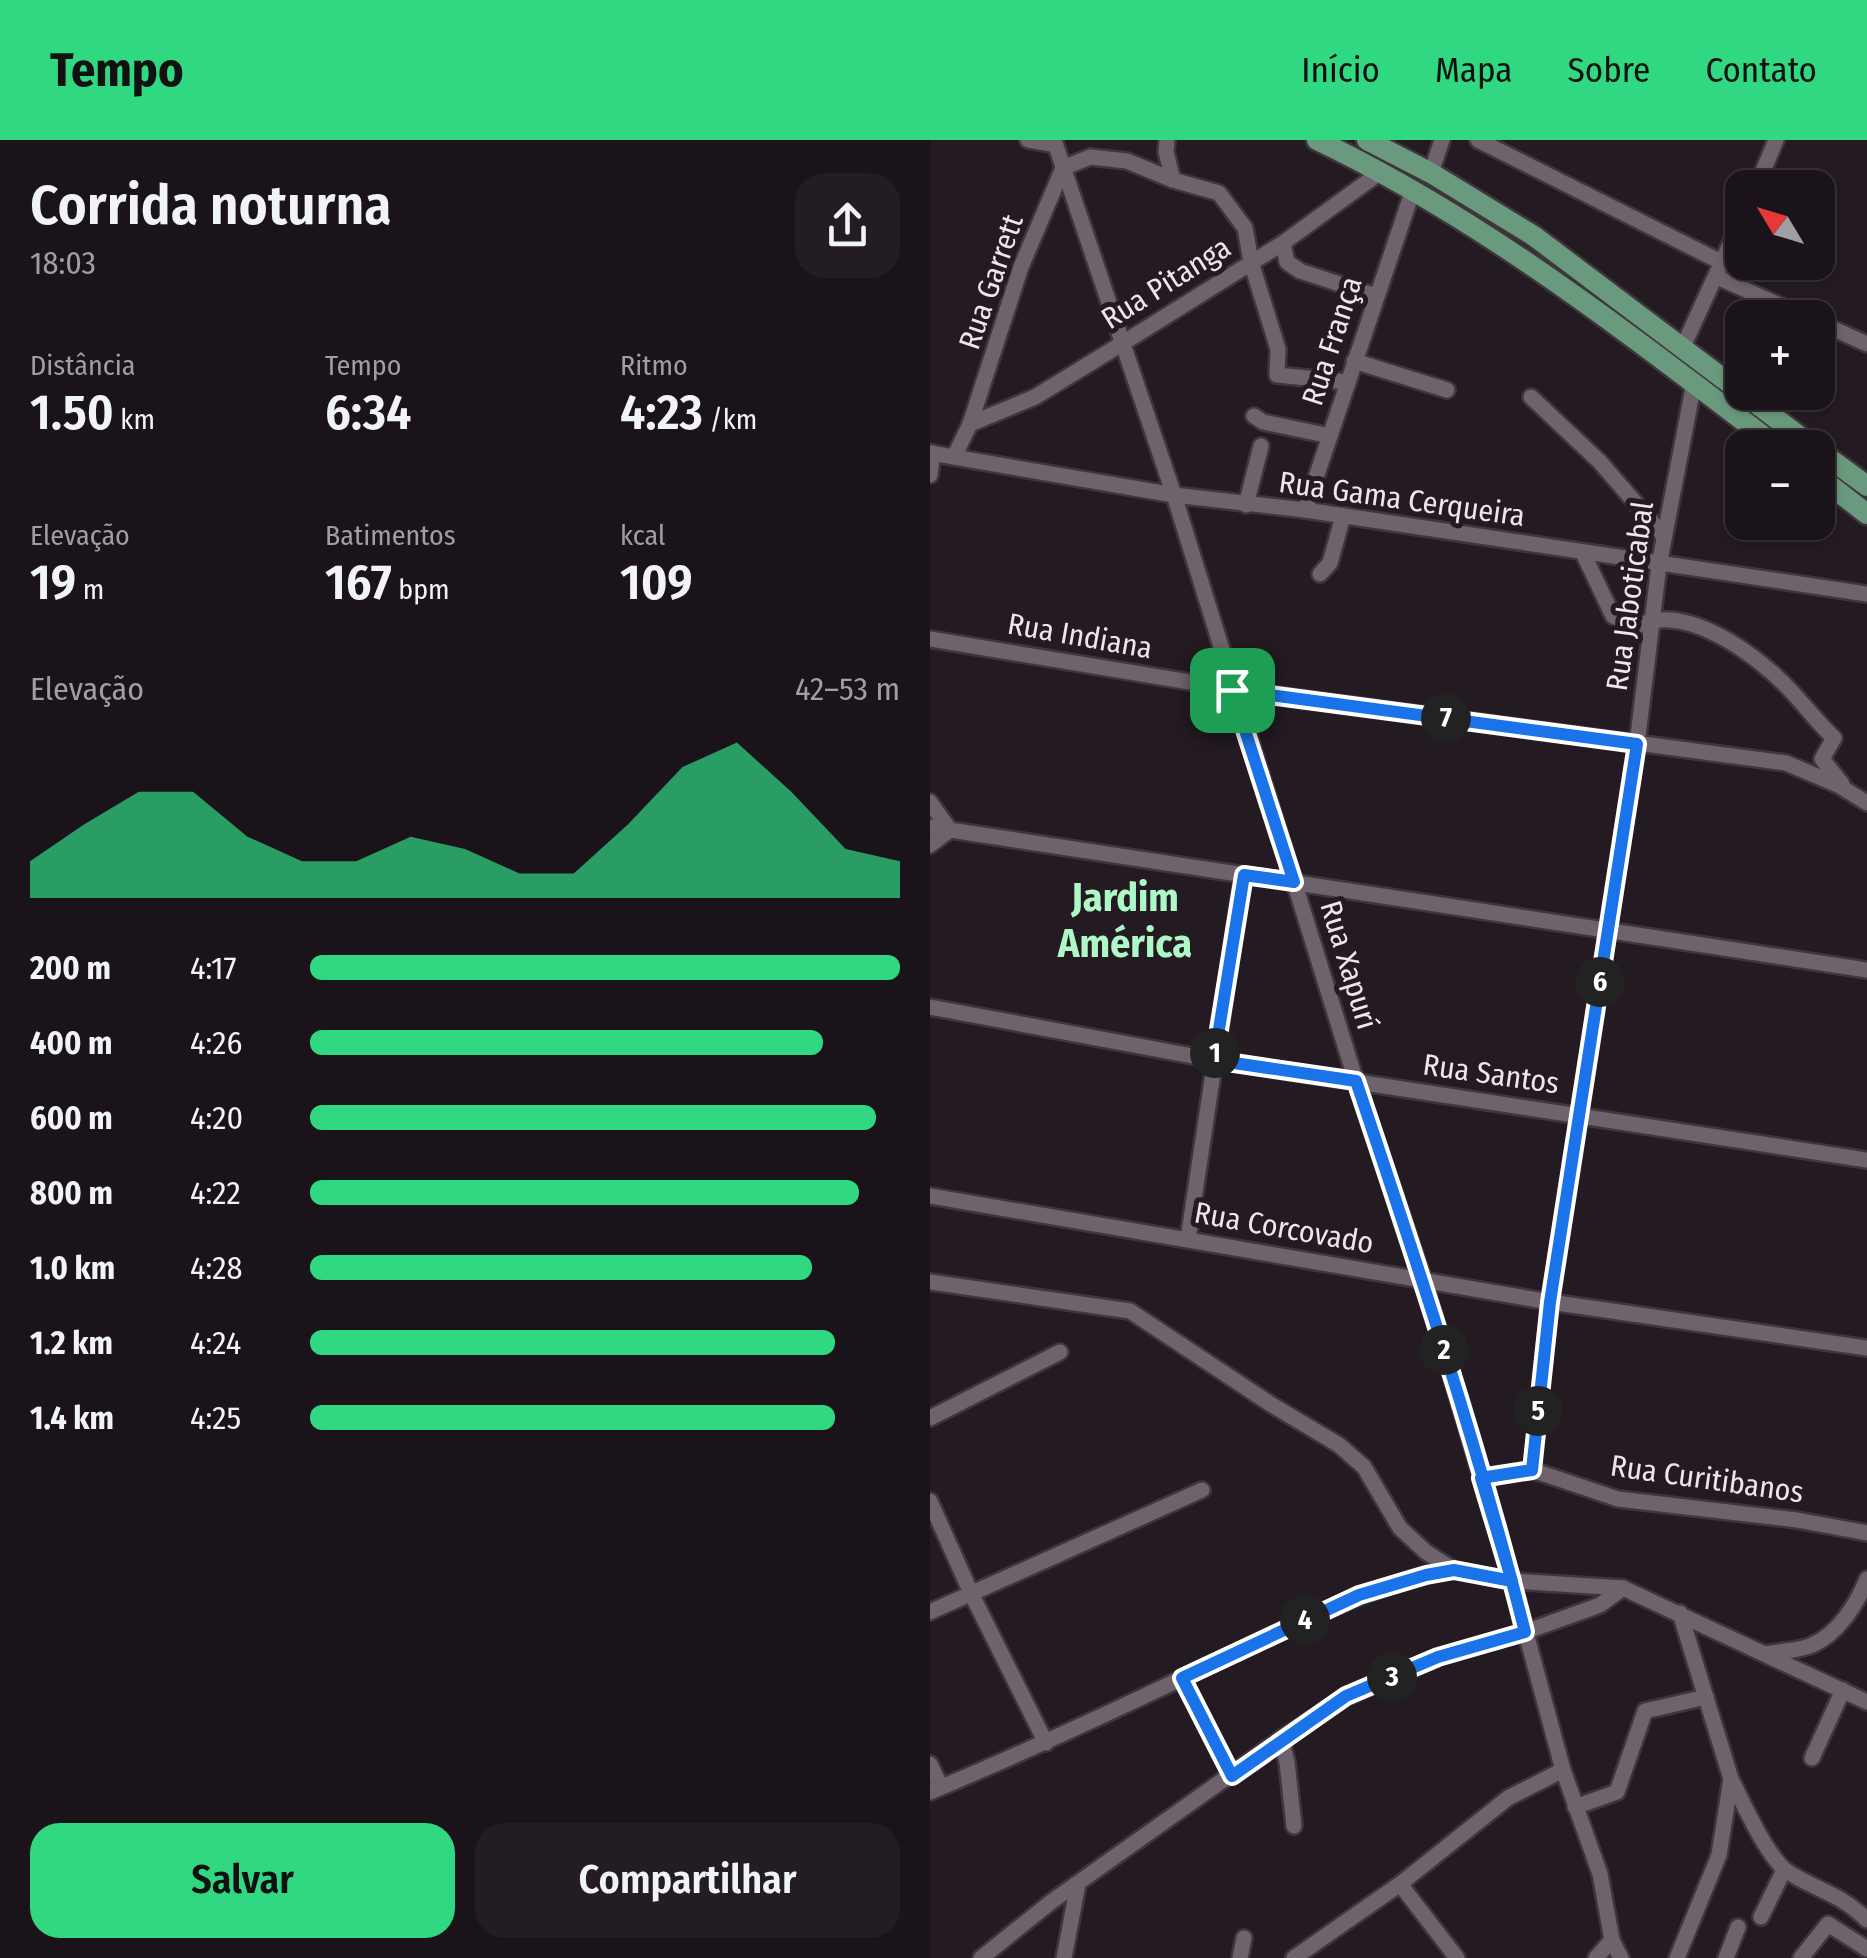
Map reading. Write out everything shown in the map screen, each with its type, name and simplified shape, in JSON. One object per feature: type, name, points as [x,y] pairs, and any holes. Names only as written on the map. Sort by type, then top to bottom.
[{"type":"main road","points":[[1317,140],[1382,171],[1513,250],[1755,430]]},
{"type":"main road","points":[[1368,140],[1534,236],[1792,430]]},
{"type":"main road","points":[[1835,462],[1867,486]]},
{"type":"main road","points":[[1835,489],[1867,514]]},
{"type":"street","points":[[1028,140],[1055,142]]},
{"type":"street","points":[[1167,140],[1173,180]]},
{"type":"street","points":[[1431,173],[1442,140]]},
{"type":"street","points":[[1478,140],[1775,300]]},
{"type":"street","points":[[1764,170],[1776,140]]},
{"type":"street","name":"Rua Xapurí","points":[[1055,142],[1174,495],[1232,690],[1422,1279],[1512,1581],[1563,1770],[1600,1874],[1612,1940],[1620,1958]]},
{"type":"street","points":[[1063,168],[1091,148],[1173,180],[1220,193],[1245,228],[1250,262],[1278,349],[1277,374],[1347,382]]},
{"type":"street","name":"Rua Garrett","points":[[954,457],[970,424],[1022,266],[1063,168]]},
{"type":"street","name":"Rua Pitanga","points":[[970,424],[1036,396],[1123,343],[1282,242],[1382,171]]},
{"type":"street","name":"Rua França","points":[[1305,510],[1413,190]]},
{"type":"street","points":[[1282,242],[1287,262],[1300,270],[1376,296]]},
{"type":"street","points":[[1682,349],[1725,258]]},
{"type":"street","points":[[1835,330],[1867,344]]},
{"type":"street","points":[[1354,361],[1446,390]]},
{"type":"street","name":"Rua Jaboticabal","points":[[1532,1470],[1550,1302],[1637,744],[1658,565],[1694,383]]},
{"type":"street","points":[[1530,396],[1600,462],[1664,536]]},
{"type":"street","points":[[1254,416],[1263,422],[1330,436]]},
{"type":"street","points":[[1246,505],[1261,446]]},
{"type":"street","points":[[930,475],[932,453]]},
{"type":"street","name":"Rua Gama Cerqueira","points":[[932,453],[1174,495],[1305,510],[1867,594]]},
{"type":"street","points":[[1320,574],[1330,563],[1344,516]]},
{"type":"street","points":[[1583,553],[1613,616],[1636,627],[1652,618],[1679,618],[1724,639],[1764,666],[1834,738],[1822,759],[1847,791]]},
{"type":"street","name":"Rua Indiana","points":[[930,639],[1232,690],[1786,763],[1867,803]]},
{"type":"street","points":[[930,802],[950,830]]},
{"type":"street","points":[[930,827],[1867,970]]},
{"type":"street","points":[[930,845],[950,830]]},
{"type":"street","points":[[1188,1240],[1244,875]]},
{"type":"street","name":"Rua Santos","points":[[930,1007],[1214,1060],[1867,1160]]},
{"type":"street","name":"Rua Corcovado","points":[[930,1196],[1550,1302],[1867,1348]]},
{"type":"street","points":[[930,1282],[1130,1311],[1339,1446],[1364,1467],[1400,1528],[1454,1570]]},
{"type":"street","points":[[930,1418],[1060,1352]]},
{"type":"street","name":"Rua Curitibanos","points":[[1481,1478],[1532,1470],[1618,1499],[1867,1532]]},
{"type":"street","points":[[930,1612],[1202,1490]]},
{"type":"street","points":[[930,1501],[971,1594],[1046,1744]]},
{"type":"street","points":[[930,1764],[936,1790],[1046,1744],[1359,1595],[1454,1570],[1512,1581],[1623,1588],[1867,1702]]},
{"type":"street","points":[[1764,1654],[1812,1646],[1838,1625],[1859,1600],[1867,1579]]},
{"type":"street","points":[[981,1958],[1078,1884],[1346,1696],[1438,1657],[1600,1605],[1623,1588]]},
{"type":"street","points":[[1680,1614],[1732,1779],[1753,1823],[1784,1870],[1846,1900],[1867,1920]]},
{"type":"street","points":[[1182,1678],[1232,1776]]},
{"type":"street","points":[[1812,1758],[1843,1690]]},
{"type":"street","points":[[1575,1807],[1617,1792],[1645,1711],[1706,1697]]},
{"type":"street","points":[[1281,1739],[1294,1826]]},
{"type":"street","points":[[1294,1958],[1400,1884],[1508,1798],[1563,1770]]},
{"type":"street","points":[[1677,1958],[1719,1855],[1732,1779]]},
{"type":"street","points":[[1761,1917],[1784,1870]]},
{"type":"street","points":[[1064,1958],[1078,1884]]},
{"type":"street","points":[[1400,1884],[1457,1958]]},
{"type":"street","points":[[1801,1958],[1828,1924],[1867,1949]]},
{"type":"street","points":[[1726,1958],[1738,1927]]},
{"type":"street","points":[[1240,1958],[1244,1938]]},
{"type":"street","points":[[1596,1958],[1612,1940]]},
{"type":"district","name":"Jardim América","points":[[1125,920]]},
{"type":"route","points":[[1232,690],[1294,882],[1244,875],[1214,1060],[1356,1081],[1422,1279],[1481,1478],[1512,1581],[1525,1632],[1438,1657],[1346,1696],[1232,1776],[1182,1678],[1359,1595],[1426,1575],[1454,1570],[1512,1581],[1481,1478],[1532,1470],[1550,1302],[1637,744],[1232,690]]}]
